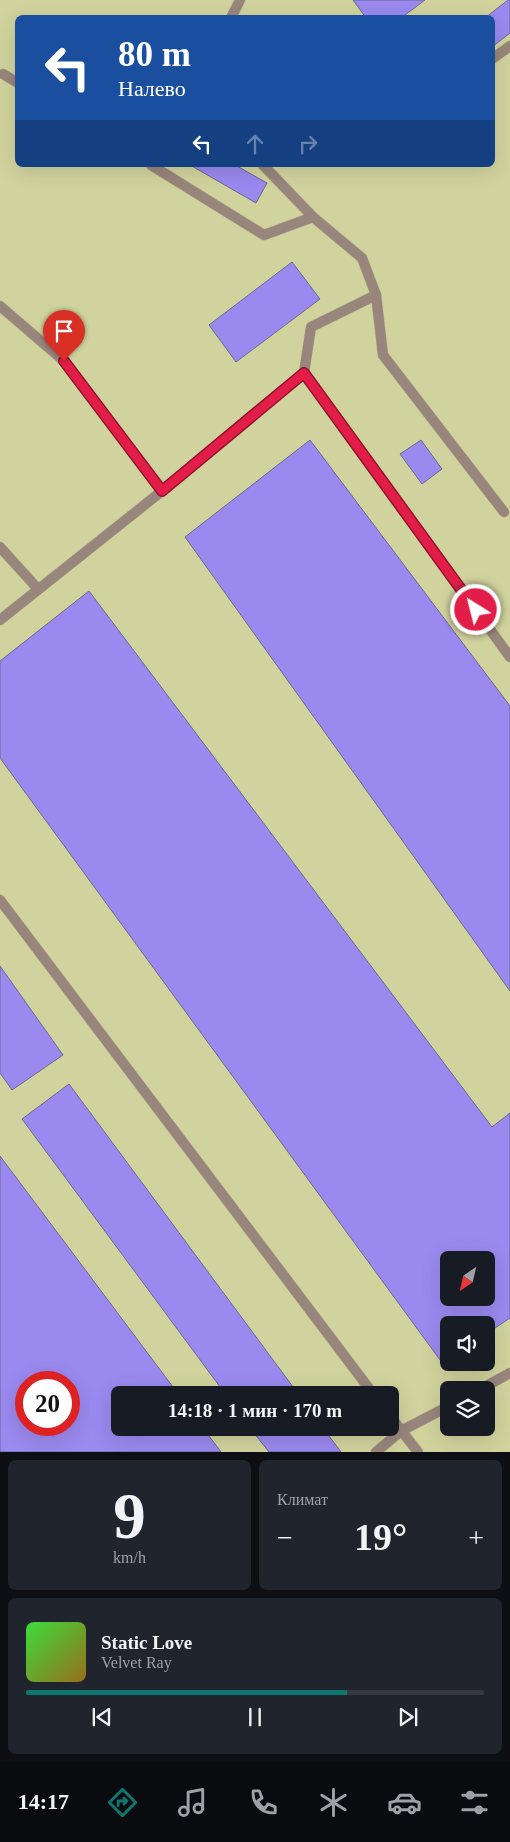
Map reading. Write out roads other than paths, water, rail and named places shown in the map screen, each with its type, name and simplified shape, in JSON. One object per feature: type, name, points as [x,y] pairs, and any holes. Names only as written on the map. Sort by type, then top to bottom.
[{"type":"lane","points":[[232,15],[240,0]]},
{"type":"lane","points":[[495,57],[510,46]]},
{"type":"lane","points":[[3,74],[15,81]]},
{"type":"lane","points":[[154,167],[264,235],[313,216]]},
{"type":"lane","points":[[265,167],[313,216],[362,258],[376,295],[383,355],[504,512]]},
{"type":"lane","points":[[0,620],[162,491],[304,373],[311,327],[376,295]]},
{"type":"lane","points":[[0,306],[64,361],[162,491]]},
{"type":"lane","points":[[304,373],[510,657]]},
{"type":"lane","points":[[0,547],[38,589]]},
{"type":"lane","points":[[0,900],[367,1386]]},
{"type":"lane","points":[[495,1381],[510,1373]]},
{"type":"lane","points":[[376,1452],[401,1431],[440,1411]]},
{"type":"lane","points":[[399,1428],[418,1452]]}]
